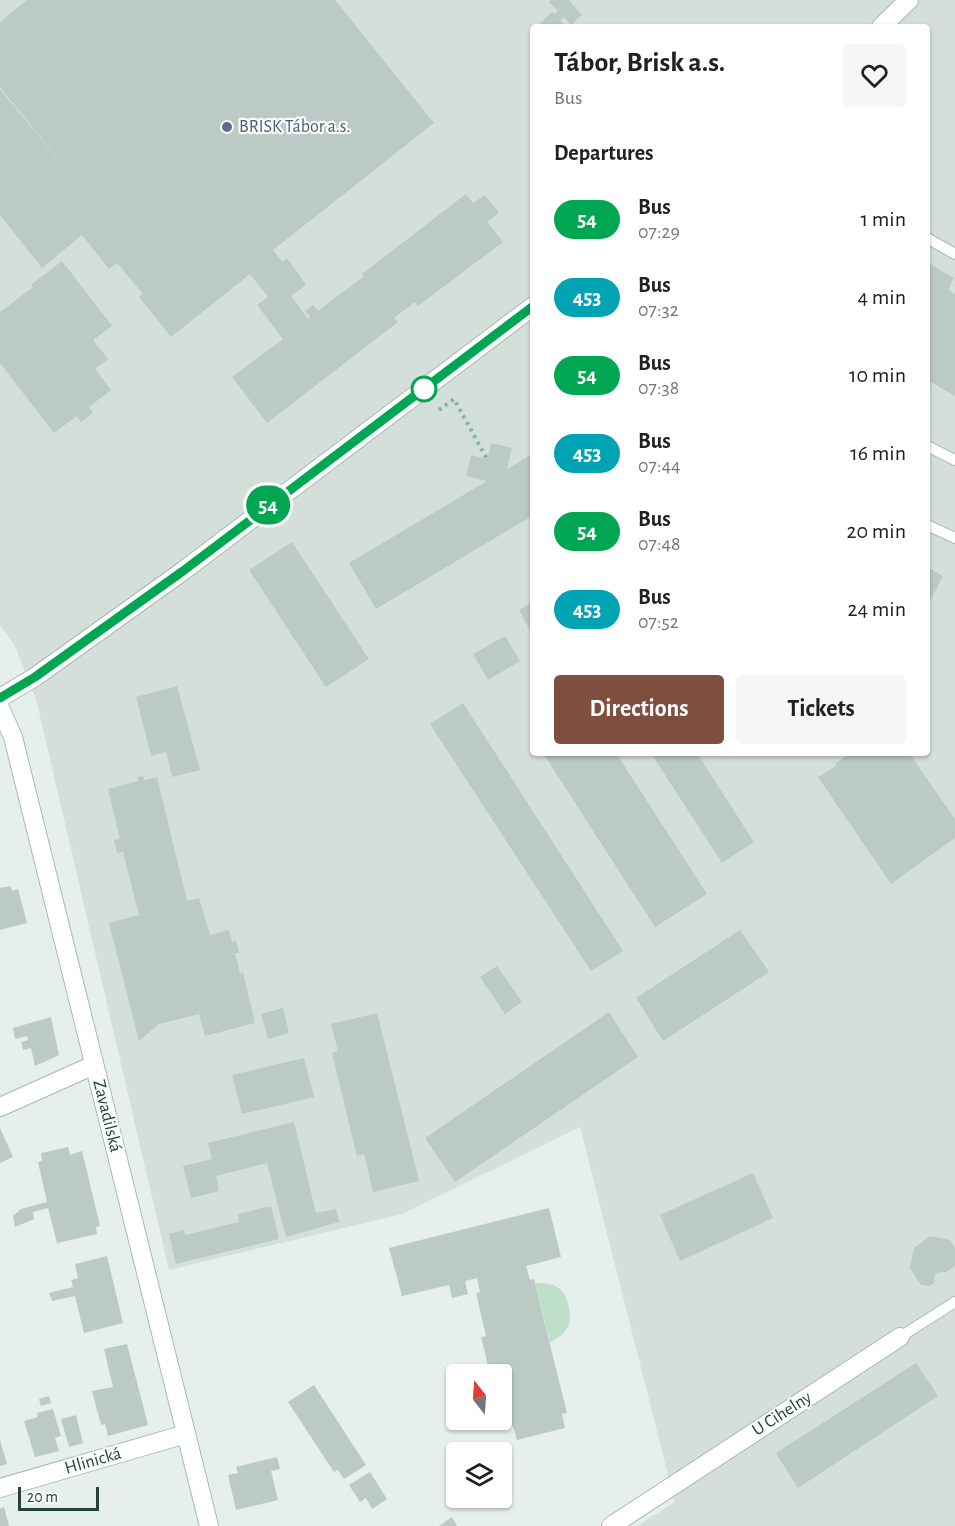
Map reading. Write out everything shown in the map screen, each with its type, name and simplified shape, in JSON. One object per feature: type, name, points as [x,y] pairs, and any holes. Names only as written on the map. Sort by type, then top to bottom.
[{"type":"main road","points":[[884,24],[909,0]]},
{"type":"main road","points":[[0,698],[35,677],[183,571],[530,309]]},
{"type":"main road","name":"Zavadilská","points":[[0,708],[13,737],[209,1526]]},
{"type":"main road","points":[[0,1107],[94,1065]]},
{"type":"main road","name":"U Cihelny","points":[[611,1526],[900,1337]]},
{"type":"main road","name":"Hlinická","points":[[0,1488],[186,1434]]},
{"type":"lane","points":[[930,240],[955,254]]},
{"type":"lane","points":[[930,448],[955,460]]},
{"type":"lane","points":[[930,526],[955,538]]},
{"type":"lane","name":"U Cihelny","points":[[900,1337],[954,1302]]},
{"type":"path","points":[[439,410],[454,399],[488,459]]},
{"type":"shaded area","points":[[0,0],[955,0],[955,1526],[637,1526],[675,1502],[580,1127],[402,1214],[169,1270],[36,699],[14,644],[0,625]]},
{"type":"green space","points":[[535,1283],[554,1285],[565,1295],[569,1308],[570,1320],[567,1329],[550,1342]]},
{"type":"building","points":[[27,0],[335,0],[434,123],[273,250],[282,262],[287,258],[306,285],[291,296],[308,319],[310,317],[305,311],[313,305],[318,311],[466,194],[473,203],[485,195],[499,213],[487,222],[503,242],[418,306],[415,302],[394,318],[398,322],[267,423],[232,377],[283,339],[257,305],[268,297],[250,274],[171,337],[139,297],[143,294],[117,263],[109,269],[82,235],[42,268],[0,215],[0,89],[83,190],[0,87],[0,22]]},
{"type":"building","points":[[569,0],[582,15],[572,24],[564,17],[560,20],[563,24],[539,24],[552,12],[554,14],[558,11],[549,2]]},
{"type":"building","points":[[62,261],[112,326],[93,340],[108,359],[95,369],[111,390],[89,407],[93,413],[81,422],[77,416],[54,433],[0,363],[0,312]]},
{"type":"building","points":[[930,264],[954,278],[948,290],[955,294],[955,396],[930,382]]},
{"type":"building","points":[[491,443],[512,448],[507,469],[530,455],[530,517],[376,609],[349,563],[487,481],[466,476],[471,455],[487,459]]},
{"type":"building","points":[[292,542],[369,659],[326,687],[249,570]]},
{"type":"building","points":[[930,569],[943,576],[930,600]]},
{"type":"building","points":[[530,603],[530,630],[519,610]]},
{"type":"building","points":[[505,636],[520,661],[488,680],[473,654]]},
{"type":"building","points":[[177,686],[200,770],[172,777],[166,752],[151,756],[136,697]]},
{"type":"building","points":[[463,703],[623,951],[591,971],[430,724]]},
{"type":"building","points":[[545,756],[618,756],[707,894],[655,927]]},
{"type":"building","points":[[653,756],[699,756],[754,842],[722,863]]},
{"type":"building","points":[[846,756],[911,756],[955,819],[955,838],[891,884],[818,777],[836,766],[836,763]]},
{"type":"building","points":[[143,776],[144,780],[157,777],[187,901],[199,898],[210,935],[229,930],[232,942],[236,941],[239,953],[235,953],[240,973],[243,972],[255,1023],[205,1036],[199,1014],[159,1024],[139,1041],[109,923],[139,915],[123,852],[117,853],[114,840],[120,839],[108,789],[138,781],[137,777]]},
{"type":"building","points":[[11,886],[12,891],[18,889],[27,923],[0,930],[0,888]]},
{"type":"building","points":[[740,930],[769,972],[663,1041],[636,998]]},
{"type":"building","points":[[497,966],[522,1002],[505,1014],[480,977]]},
{"type":"building","points":[[283,1008],[289,1033],[268,1039],[261,1014]]},
{"type":"building","points":[[609,1012],[638,1057],[455,1182],[425,1138]]},
{"type":"building","points":[[377,1013],[419,1181],[373,1192],[364,1154],[357,1156],[332,1053],[338,1051],[331,1024]]},
{"type":"building","points":[[51,1017],[59,1055],[35,1066],[31,1048],[23,1050],[21,1042],[28,1040],[27,1036],[15,1039],[13,1028]]},
{"type":"building","points":[[304,1058],[314,1097],[242,1114],[232,1075]]},
{"type":"building","points":[[294,1122],[316,1213],[336,1209],[339,1222],[286,1237],[267,1163],[216,1176],[219,1191],[191,1198],[183,1166],[212,1159],[208,1143]]},
{"type":"building","points":[[0,1128],[13,1157],[0,1163]]},
{"type":"building","points":[[68,1147],[70,1155],[82,1151],[100,1226],[96,1227],[97,1234],[57,1243],[48,1208],[33,1212],[34,1219],[15,1227],[13,1216],[21,1209],[47,1202],[38,1162],[42,1161],[41,1153]]},
{"type":"building","points":[[753,1173],[773,1218],[680,1261],[660,1215]]},
{"type":"building","points":[[271,1206],[279,1239],[176,1264],[169,1234],[184,1230],[185,1235],[239,1222],[238,1214]]},
{"type":"building","points":[[549,1208],[561,1257],[526,1266],[530,1280],[534,1279],[567,1413],[562,1414],[565,1428],[517,1440],[512,1426],[512,1364],[488,1364],[481,1337],[486,1336],[476,1293],[480,1292],[477,1278],[465,1281],[468,1294],[452,1298],[449,1285],[402,1296],[389,1248]]},
{"type":"building","points":[[930,1236],[950,1240],[955,1248],[955,1266],[935,1275],[934,1283],[929,1286],[921,1285],[910,1268],[914,1248]]},
{"type":"building","points":[[107,1256],[123,1323],[84,1333],[75,1296],[52,1301],[49,1293],[73,1287],[71,1280],[78,1278],[75,1264]]},
{"type":"building","points":[[127,1344],[148,1425],[108,1436],[105,1424],[101,1425],[92,1391],[113,1387],[104,1349]]},
{"type":"building","points":[[916,1363],[938,1396],[798,1488],[776,1453]]},
{"type":"building","points":[[314,1385],[366,1465],[344,1479],[338,1470],[334,1472],[288,1402]]},
{"type":"building","points":[[49,1396],[51,1403],[41,1406],[39,1399]]},
{"type":"building","points":[[53,1409],[61,1436],[55,1438],[59,1451],[35,1457],[24,1421],[38,1417],[37,1413]]},
{"type":"building","points":[[76,1415],[83,1443],[69,1447],[61,1419]]},
{"type":"building","points":[[0,1440],[7,1464],[0,1466]]},
{"type":"building","points":[[277,1457],[280,1469],[271,1471],[278,1500],[236,1510],[228,1475],[238,1473],[236,1467]]},
{"type":"building","points":[[370,1472],[387,1499],[372,1509],[366,1498],[360,1502],[349,1485]]},
{"type":"building","points":[[4,1507],[9,1526],[0,1526],[0,1509]]},
{"type":"building","points":[[452,1517],[457,1526],[439,1526]]},
{"type":"bus line","name":"54","points":[[0,698],[35,677],[183,571],[530,309]]},
{"type":"place","name":"BRISK Tábor a.s.","points":[[227,127]]}]
